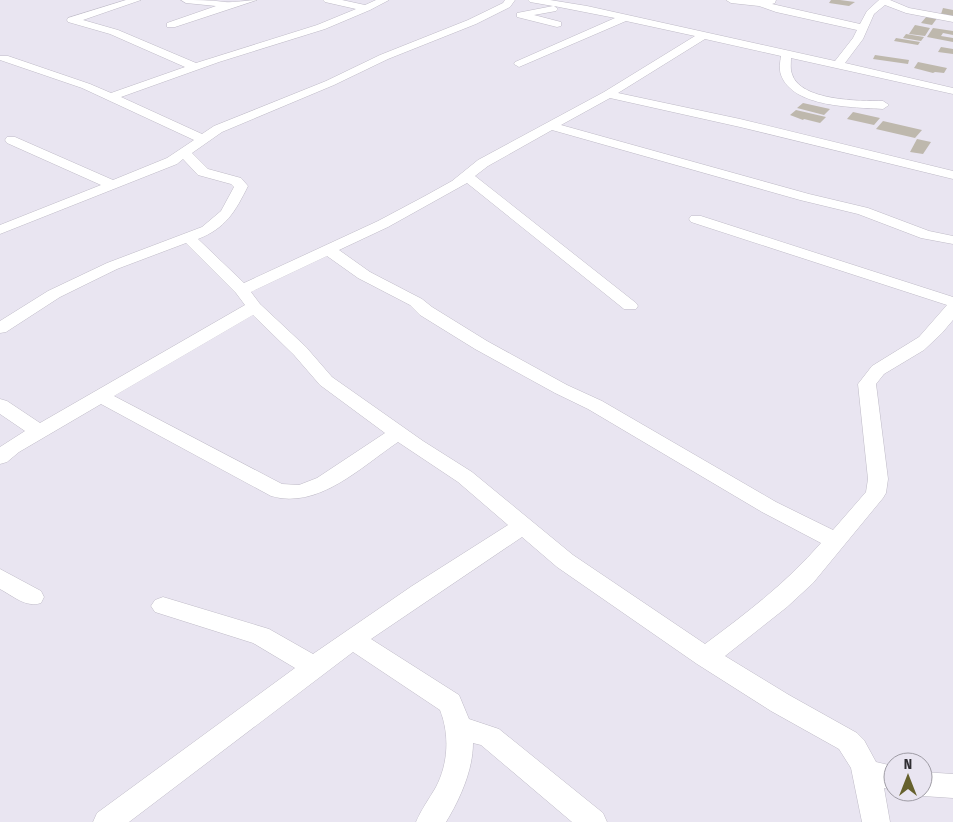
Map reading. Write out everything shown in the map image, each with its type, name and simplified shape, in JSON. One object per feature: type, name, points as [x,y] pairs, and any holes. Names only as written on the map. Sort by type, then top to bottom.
[{"type":"street","points":[[136,0],[72,20],[114,32],[195,68]]},
{"type":"street","points":[[186,0],[231,4]]},
{"type":"street","points":[[171,25],[231,4],[252,0]]},
{"type":"street","points":[[328,0],[367,8]]},
{"type":"street","points":[[111,97],[321,26],[384,0]]},
{"type":"street","points":[[0,230],[172,161],[218,130],[330,83],[384,57],[472,22],[507,4],[510,0]]},
{"type":"street","points":[[533,0],[587,9],[953,91]]},
{"type":"street","points":[[587,9],[602,0]]},
{"type":"street","points":[[731,0],[761,3],[775,0]]},
{"type":"street","points":[[838,65],[858,39],[870,13],[884,0],[906,9],[953,19]]},
{"type":"street","points":[[761,3],[776,10],[863,28]]},
{"type":"street","points":[[557,24],[520,15],[569,6]]},
{"type":"street","points":[[518,64],[624,18]]},
{"type":"street","points":[[242,290],[390,220],[457,184],[483,163],[608,94],[702,36]]},
{"type":"street","points":[[786,55],[786,76],[795,86],[807,94],[826,101],[883,105]]},
{"type":"street","points":[[4,58],[86,86],[203,139]]},
{"type":"street","points":[[608,94],[730,121],[953,175]]},
{"type":"street","points":[[551,126],[797,195],[848,206],[926,235],[953,240]]},
{"type":"street","points":[[11,140],[111,184]]},
{"type":"street","points":[[0,328],[54,294],[112,266],[207,230],[227,213],[241,186],[236,181],[203,172],[185,154]]},
{"type":"street","points":[[467,176],[630,306]]},
{"type":"street","points":[[696,219],[953,302]]},
{"type":"street","points":[[189,238],[242,290],[254,307],[300,351],[326,381],[398,433],[465,477],[565,561],[706,657],[857,748],[866,772],[876,822]]},
{"type":"street","points":[[328,249],[364,274],[416,302],[426,311],[489,349],[561,389],[595,405],[769,507],[835,541]]},
{"type":"street","points":[[0,457],[12,447],[99,395],[254,307]]},
{"type":"street","points":[[706,657],[779,601],[805,577],[835,541],[856,520],[876,493],[878,479],[867,384],[871,375],[925,341],[953,309]]},
{"type":"street","points":[[99,395],[278,491],[300,492],[324,483],[398,433]]},
{"type":"street","points":[[0,405],[39,431]]},
{"type":"street","points":[[107,822],[172,775],[314,666],[420,592],[522,526]]},
{"type":"street","points":[[0,578],[33,598]]},
{"type":"street","points":[[163,606],[261,636],[314,666]]},
{"type":"street","points":[[352,639],[450,703],[456,714],[460,727],[458,761],[442,804],[430,822]]},
{"type":"street","points":[[460,727],[490,738],[593,822]]},
{"type":"street","points":[[866,772],[883,776]]},
{"type":"street","points":[[933,785],[953,786]]},
{"type":"building","points":[[831,0],[855,2],[849,6],[829,3]]},
{"type":"building","points":[[943,8],[953,10],[953,16],[941,14]]},
{"type":"building","points":[[927,16],[938,17],[932,25],[921,23]]},
{"type":"building","points":[[915,25],[930,28],[925,36],[909,34]]},
{"type":"building","points":[[933,28],[953,31],[953,35],[943,33],[941,36],[953,38],[953,42],[927,37]]},
{"type":"building","points":[[906,34],[924,37],[921,41],[903,38]]},
{"type":"building","points":[[896,38],[920,42],[918,45],[894,41]]},
{"type":"building","points":[[941,47],[953,49],[953,54],[938,52]]},
{"type":"building","points":[[875,55],[909,60],[908,64],[873,59]]},
{"type":"building","points":[[918,62],[947,68],[944,73],[933,73],[914,68]]},
{"type":"building","points":[[803,103],[830,109],[824,115],[797,108]]},
{"type":"building","points":[[796,110],[826,117],[820,123],[803,120],[790,115]]},
{"type":"building","points":[[853,112],[880,118],[874,125],[847,119]]},
{"type":"building","points":[[883,121],[922,130],[915,138],[876,129]]},
{"type":"building","points":[[917,139],[931,142],[923,154],[910,152]]}]
